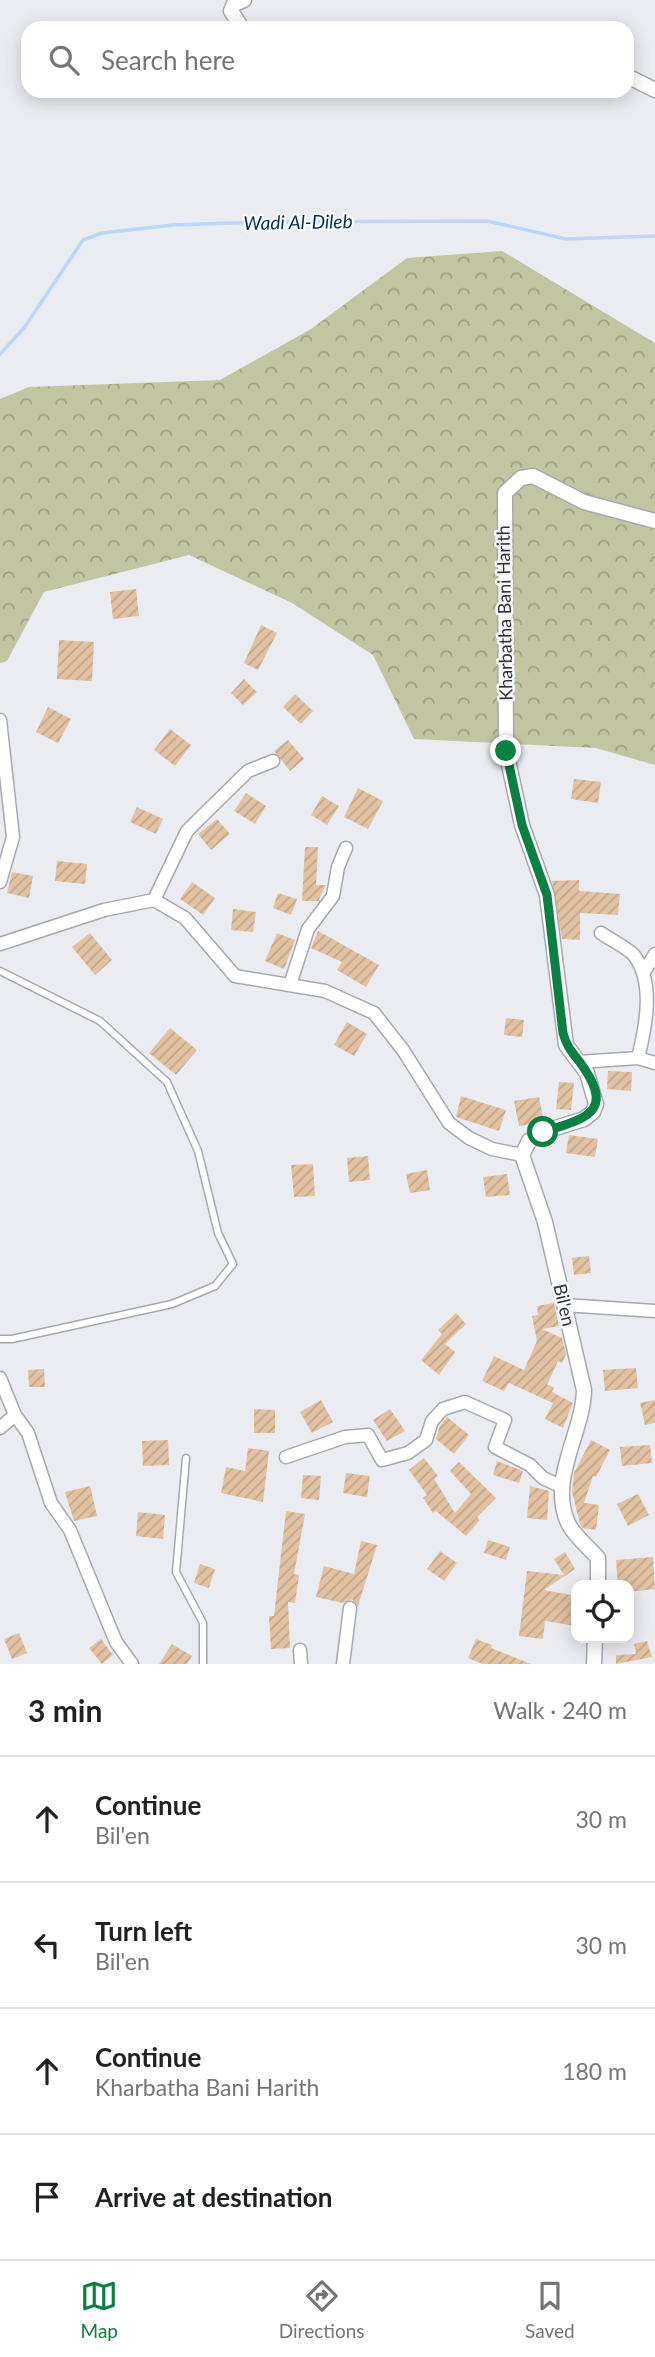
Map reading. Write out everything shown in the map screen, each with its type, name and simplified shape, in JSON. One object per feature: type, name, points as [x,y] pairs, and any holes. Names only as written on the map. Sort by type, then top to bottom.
[{"type":"street","points":[[237,21],[231,11],[234,4],[243,0]]},
{"type":"street","points":[[634,80],[655,90]]},
{"type":"street","name":"Kharbatha Bani Harith","points":[[579,1062],[566,1045],[563,1033],[547,895],[522,825],[506,751],[505,493],[521,478],[533,476],[584,502],[655,521]]},
{"type":"street","points":[[0,720],[13,836],[0,882]]},
{"type":"street","points":[[154,900],[187,831],[247,771],[273,761]]},
{"type":"street","points":[[290,985],[308,929],[333,897],[338,867],[346,848]]},
{"type":"street","points":[[0,944],[104,910],[154,900],[185,918],[235,976],[325,991],[374,1013],[403,1050],[449,1123],[469,1139],[492,1149],[522,1155],[529,1141],[543,1132],[584,1119],[593,1112],[594,1092],[579,1062],[638,1058],[655,1063]]},
{"type":"street","points":[[601,933],[633,954],[646,969],[651,1007],[638,1058]]},
{"type":"street","points":[[646,969],[655,954]]},
{"type":"street","name":"Bil'en","points":[[522,1155],[545,1222],[584,1390],[584,1409],[560,1486]]},
{"type":"street","points":[[564,1306],[655,1311]]},
{"type":"street","points":[[0,1378],[15,1415],[28,1433],[51,1503],[70,1530],[116,1642],[132,1664]]},
{"type":"street","points":[[286,1457],[345,1437],[368,1435],[382,1460],[408,1452],[426,1440],[432,1421],[443,1409],[465,1402],[505,1420],[495,1447],[530,1465],[543,1478],[560,1486],[569,1524],[598,1558],[598,1580]]},
{"type":"street","points":[[0,1428],[15,1415]]},
{"type":"street","points":[[344,1664],[350,1608]]},
{"type":"street","points":[[594,1643],[594,1664]]},
{"type":"street","points":[[300,1650],[301,1664]]},
{"type":"lane","points":[[0,971],[100,1021],[167,1082],[198,1150],[218,1233],[233,1264],[215,1286],[172,1304],[0,1339]]},
{"type":"lane","points":[[186,1458],[176,1572],[203,1623],[203,1664]]},
{"type":"green space","points":[[502,251],[655,343],[655,765],[596,748],[414,739],[373,655],[292,603],[189,555],[44,592],[7,661],[0,663],[0,399],[29,387],[220,380],[311,329],[407,258]]},
{"type":"building","points":[[136,589],[139,616],[113,619],[110,592]]},
{"type":"building","points":[[261,625],[277,633],[258,670],[244,663]]},
{"type":"building","points":[[59,640],[94,642],[92,681],[57,679]]},
{"type":"building","points":[[244,679],[257,692],[243,705],[231,693]]},
{"type":"building","points":[[295,694],[313,711],[301,724],[283,707]]},
{"type":"building","points":[[48,707],[71,719],[58,743],[36,732]]},
{"type":"building","points":[[170,729],[191,745],[175,766],[154,750]]},
{"type":"building","points":[[288,740],[304,759],[290,771],[274,751]]},
{"type":"building","points":[[574,779],[601,782],[598,803],[571,799]]},
{"type":"building","points":[[358,788],[383,801],[368,829],[344,817]]},
{"type":"building","points":[[246,793],[266,806],[255,824],[234,811]]},
{"type":"building","points":[[322,796],[339,806],[327,825],[311,815]]},
{"type":"building","points":[[137,807],[163,819],[156,834],[130,822]]},
{"type":"building","points":[[217,819],[230,834],[211,850],[198,834]]},
{"type":"building","points":[[305,847],[318,847],[316,885],[326,885],[318,901],[302,901]]},
{"type":"building","points":[[57,861],[87,864],[85,884],[55,881]]},
{"type":"building","points":[[12,872],[33,876],[29,898],[7,893]]},
{"type":"building","points":[[579,880],[579,891],[620,894],[618,915],[580,913],[580,940],[562,939],[552,881]]},
{"type":"building","points":[[192,882],[215,898],[203,915],[180,899]]},
{"type":"building","points":[[278,893],[297,899],[291,915],[273,908]]},
{"type":"building","points":[[233,909],[256,912],[253,932],[231,930]]},
{"type":"building","points":[[318,931],[379,965],[366,987],[337,970],[342,962],[311,948]]},
{"type":"building","points":[[90,933],[112,960],[95,975],[72,947]]},
{"type":"building","points":[[277,933],[295,940],[284,969],[265,961]]},
{"type":"building","points":[[506,1018],[524,1020],[522,1037],[504,1035]]},
{"type":"building","points":[[347,1022],[367,1034],[354,1056],[334,1045]]},
{"type":"building","points":[[170,1028],[197,1050],[176,1075],[149,1053]]},
{"type":"building","points":[[608,1071],[632,1072],[631,1091],[607,1089]]},
{"type":"building","points":[[559,1082],[574,1083],[571,1110],[556,1109]]},
{"type":"building","points":[[461,1096],[506,1110],[499,1131],[456,1117]]},
{"type":"building","points":[[539,1097],[544,1122],[519,1126],[514,1101]]},
{"type":"building","points":[[569,1135],[598,1139],[595,1157],[566,1153]]},
{"type":"building","points":[[368,1156],[370,1180],[349,1182],[347,1158]]},
{"type":"building","points":[[313,1164],[315,1196],[294,1197],[291,1165]]},
{"type":"building","points":[[427,1170],[430,1190],[410,1193],[406,1174]]},
{"type":"building","points":[[507,1174],[510,1195],[486,1197],[483,1177]]},
{"type":"building","points":[[589,1256],[591,1273],[574,1275],[572,1258]]},
{"type":"building","points":[[554,1303],[559,1326],[542,1329],[562,1338],[566,1354],[562,1363],[558,1361],[547,1385],[554,1387],[552,1392],[573,1403],[563,1428],[545,1419],[553,1403],[509,1383],[504,1391],[482,1381],[494,1356],[524,1370],[537,1341],[532,1316],[538,1315],[537,1306]]},
{"type":"building","points":[[456,1313],[466,1324],[445,1344],[455,1352],[439,1375],[421,1360],[442,1334],[438,1330]]},
{"type":"building","points":[[636,1368],[638,1388],[605,1391],[603,1370]]},
{"type":"building","points":[[44,1369],[45,1387],[29,1387],[28,1370]]},
{"type":"building","points":[[321,1400],[333,1422],[312,1433],[300,1412]]},
{"type":"building","points":[[655,1400],[655,1423],[645,1425],[640,1403]]},
{"type":"building","points":[[254,1409],[275,1410],[275,1433],[254,1433]]},
{"type":"building","points":[[390,1409],[405,1431],[387,1441],[373,1420]]},
{"type":"building","points":[[447,1417],[469,1435],[454,1454],[436,1439],[440,1426]]},
{"type":"building","points":[[168,1440],[169,1465],[143,1466],[142,1441]]},
{"type":"building","points":[[591,1440],[610,1450],[596,1477],[593,1476],[584,1503],[599,1505],[596,1530],[583,1528],[580,1524],[572,1492],[574,1473]]},
{"type":"building","points":[[650,1445],[652,1463],[622,1466],[620,1447]]},
{"type":"building","points":[[248,1448],[269,1451],[263,1502],[221,1493],[226,1467],[245,1471]]},
{"type":"building","points":[[424,1458],[438,1476],[434,1479],[455,1513],[471,1494],[450,1471],[459,1462],[496,1498],[477,1517],[480,1520],[466,1536],[436,1511],[433,1513],[423,1498],[427,1495],[409,1470]]},
{"type":"building","points":[[497,1461],[523,1471],[519,1483],[493,1475]]},
{"type":"building","points":[[346,1473],[370,1476],[367,1497],[343,1493]]},
{"type":"building","points":[[303,1475],[321,1476],[319,1500],[301,1498]]},
{"type":"building","points":[[90,1486],[97,1516],[74,1521],[65,1492]]},
{"type":"building","points":[[530,1486],[549,1491],[547,1520],[527,1518]]},
{"type":"building","points":[[638,1494],[649,1515],[628,1526],[617,1504]]},
{"type":"building","points":[[286,1511],[305,1514],[294,1574],[299,1575],[295,1603],[288,1602],[290,1648],[271,1649],[269,1616],[274,1616]]},
{"type":"building","points":[[138,1512],[165,1515],[163,1539],[136,1536]]},
{"type":"building","points":[[488,1540],[510,1547],[506,1560],[484,1553]]},
{"type":"building","points":[[361,1541],[377,1545],[358,1606],[352,1599],[343,1603],[316,1597],[324,1566],[354,1574]]},
{"type":"building","points":[[440,1551],[457,1563],[444,1581],[427,1569]]},
{"type":"building","points":[[565,1552],[575,1569],[544,1590],[571,1595],[571,1625],[545,1621],[543,1639],[519,1636],[527,1571],[564,1575],[554,1559]]},
{"type":"building","points":[[653,1557],[655,1589],[634,1591],[634,1580],[618,1580],[616,1560]]},
{"type":"building","points":[[200,1564],[215,1569],[209,1588],[194,1583]]},
{"type":"building","points":[[19,1633],[27,1653],[12,1659],[4,1639]]},
{"type":"building","points":[[101,1639],[113,1655],[102,1664],[89,1648]]},
{"type":"building","points":[[476,1639],[531,1664],[483,1664],[468,1658]]},
{"type":"building","points":[[647,1641],[652,1657],[616,1664],[616,1655],[636,1654],[634,1644]]},
{"type":"building","points":[[172,1644],[192,1656],[187,1664],[159,1664]]},
{"type":"waterway","name":"Wadi Al-Dileb","points":[[0,354],[24,328],[83,240],[102,233],[173,225],[261,222],[487,221],[566,239],[655,236]]},
{"type":"route","points":[[506,751],[522,825],[547,895],[566,1045],[587,1073],[596,1104],[593,1112],[584,1119],[543,1132]]}]
